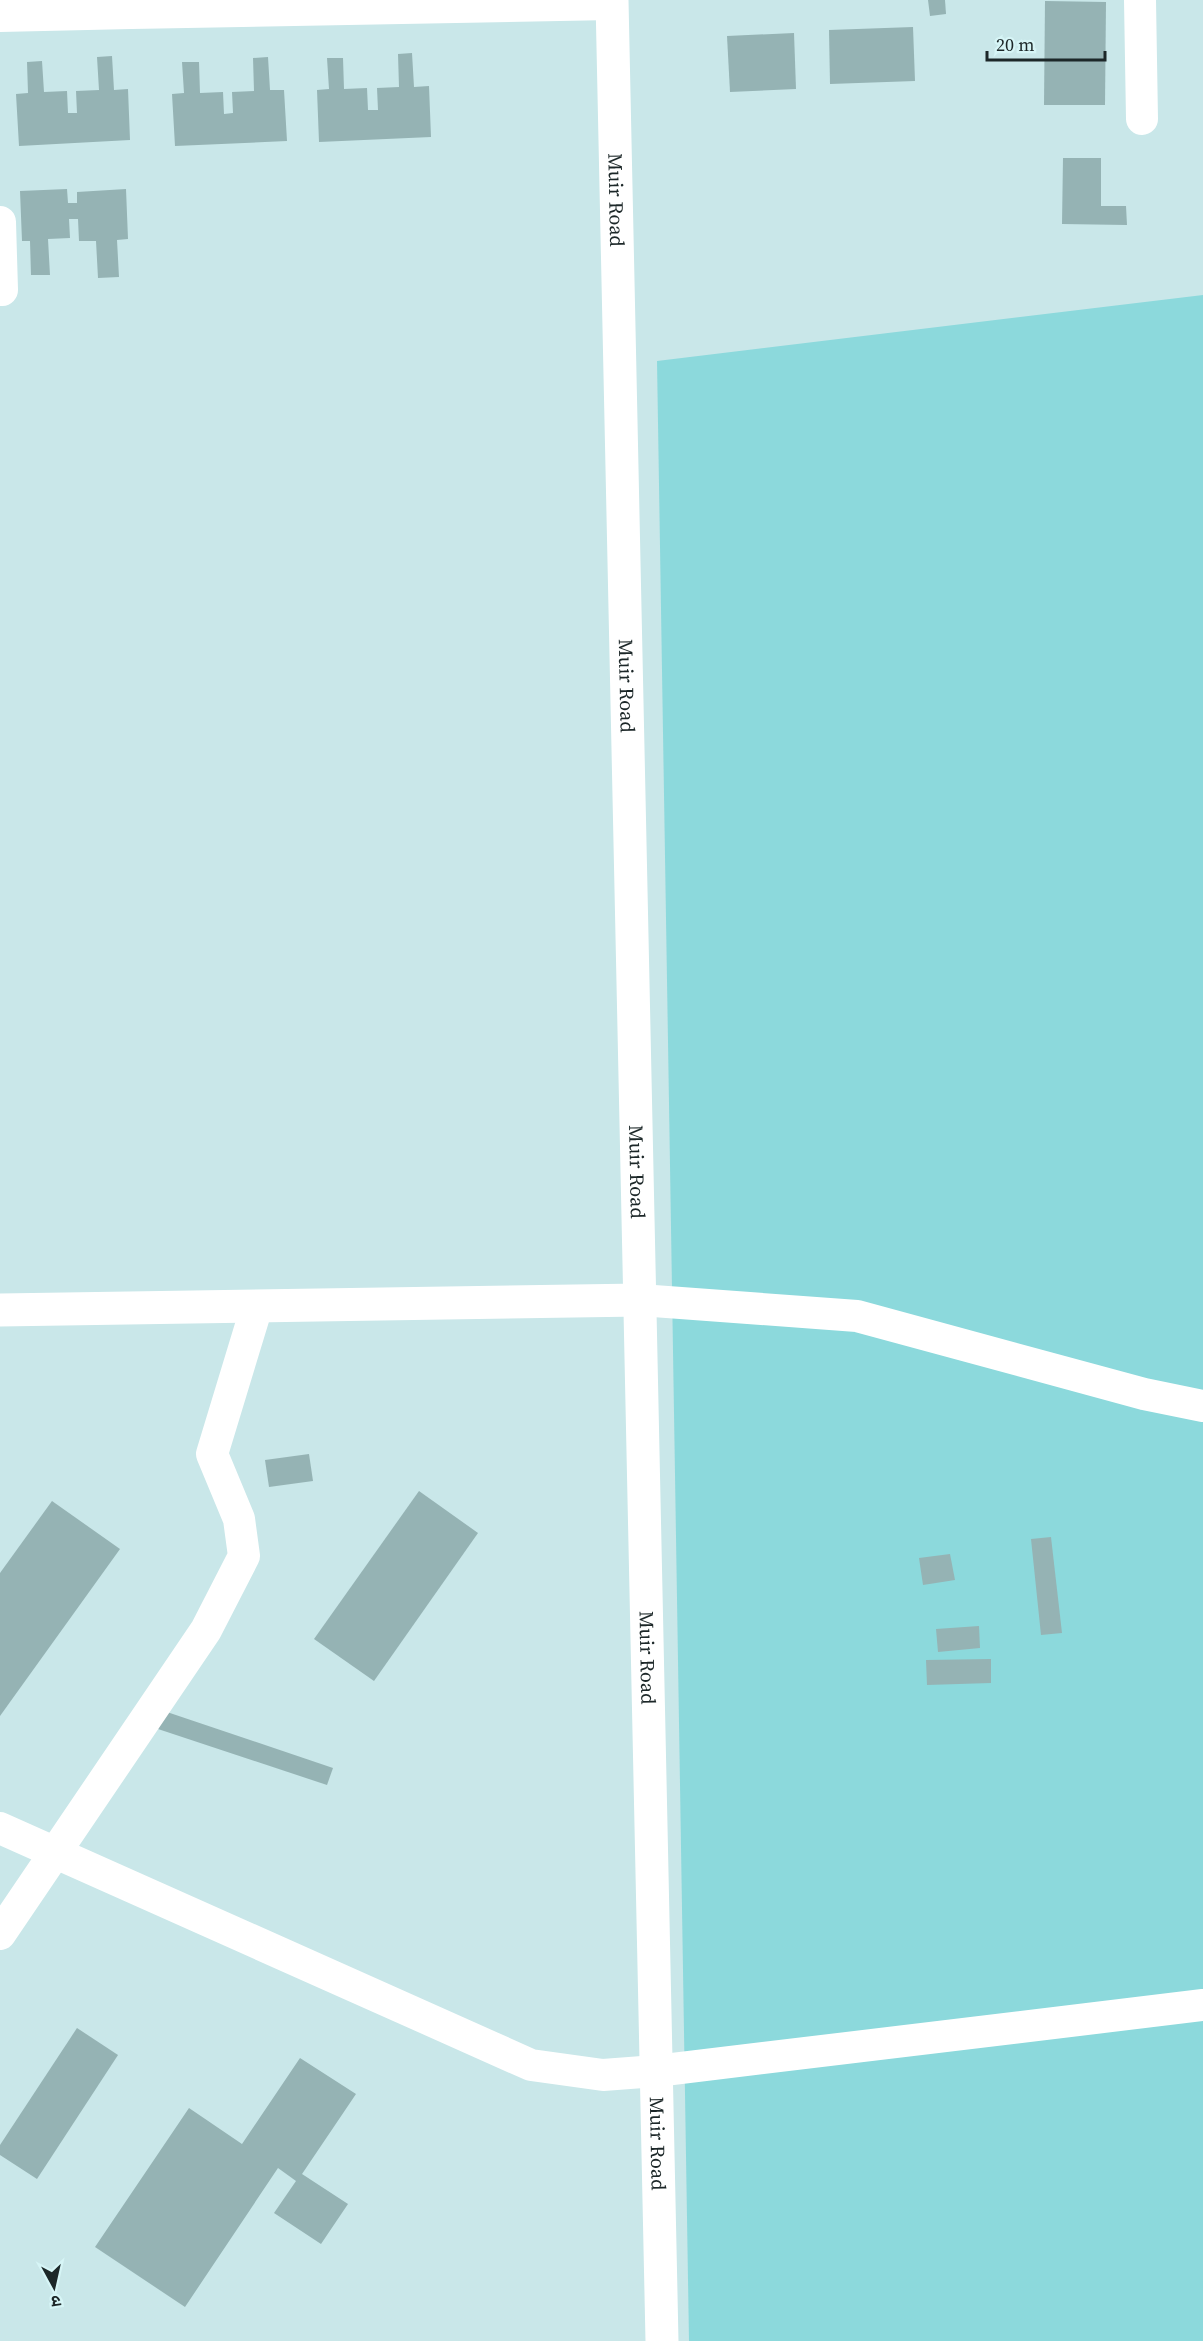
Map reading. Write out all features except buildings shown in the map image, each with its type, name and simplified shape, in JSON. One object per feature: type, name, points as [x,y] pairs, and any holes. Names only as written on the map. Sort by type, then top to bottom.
[{"type":"main road","name":"Muir Road","points":[[612,2],[662,2341]]},
{"type":"main road","points":[[0,1310],[640,1300]]},
{"type":"street","points":[[1140,0],[1142,119]]},
{"type":"street","points":[[0,16],[131,7],[612,2]]},
{"type":"street","points":[[0,222],[2,290]]},
{"type":"street","points":[[640,1300],[857,1316],[1144,1394],[1203,1406]]},
{"type":"street","points":[[0,1934],[206,1630],[244,1556],[239,1519],[212,1454],[257,1306]]},
{"type":"street","points":[[0,1828],[531,2065],[603,2075],[1203,2005]]},
{"type":"shaded area","points":[[1203,295],[1203,2341],[689,2341],[657,361]]}]
